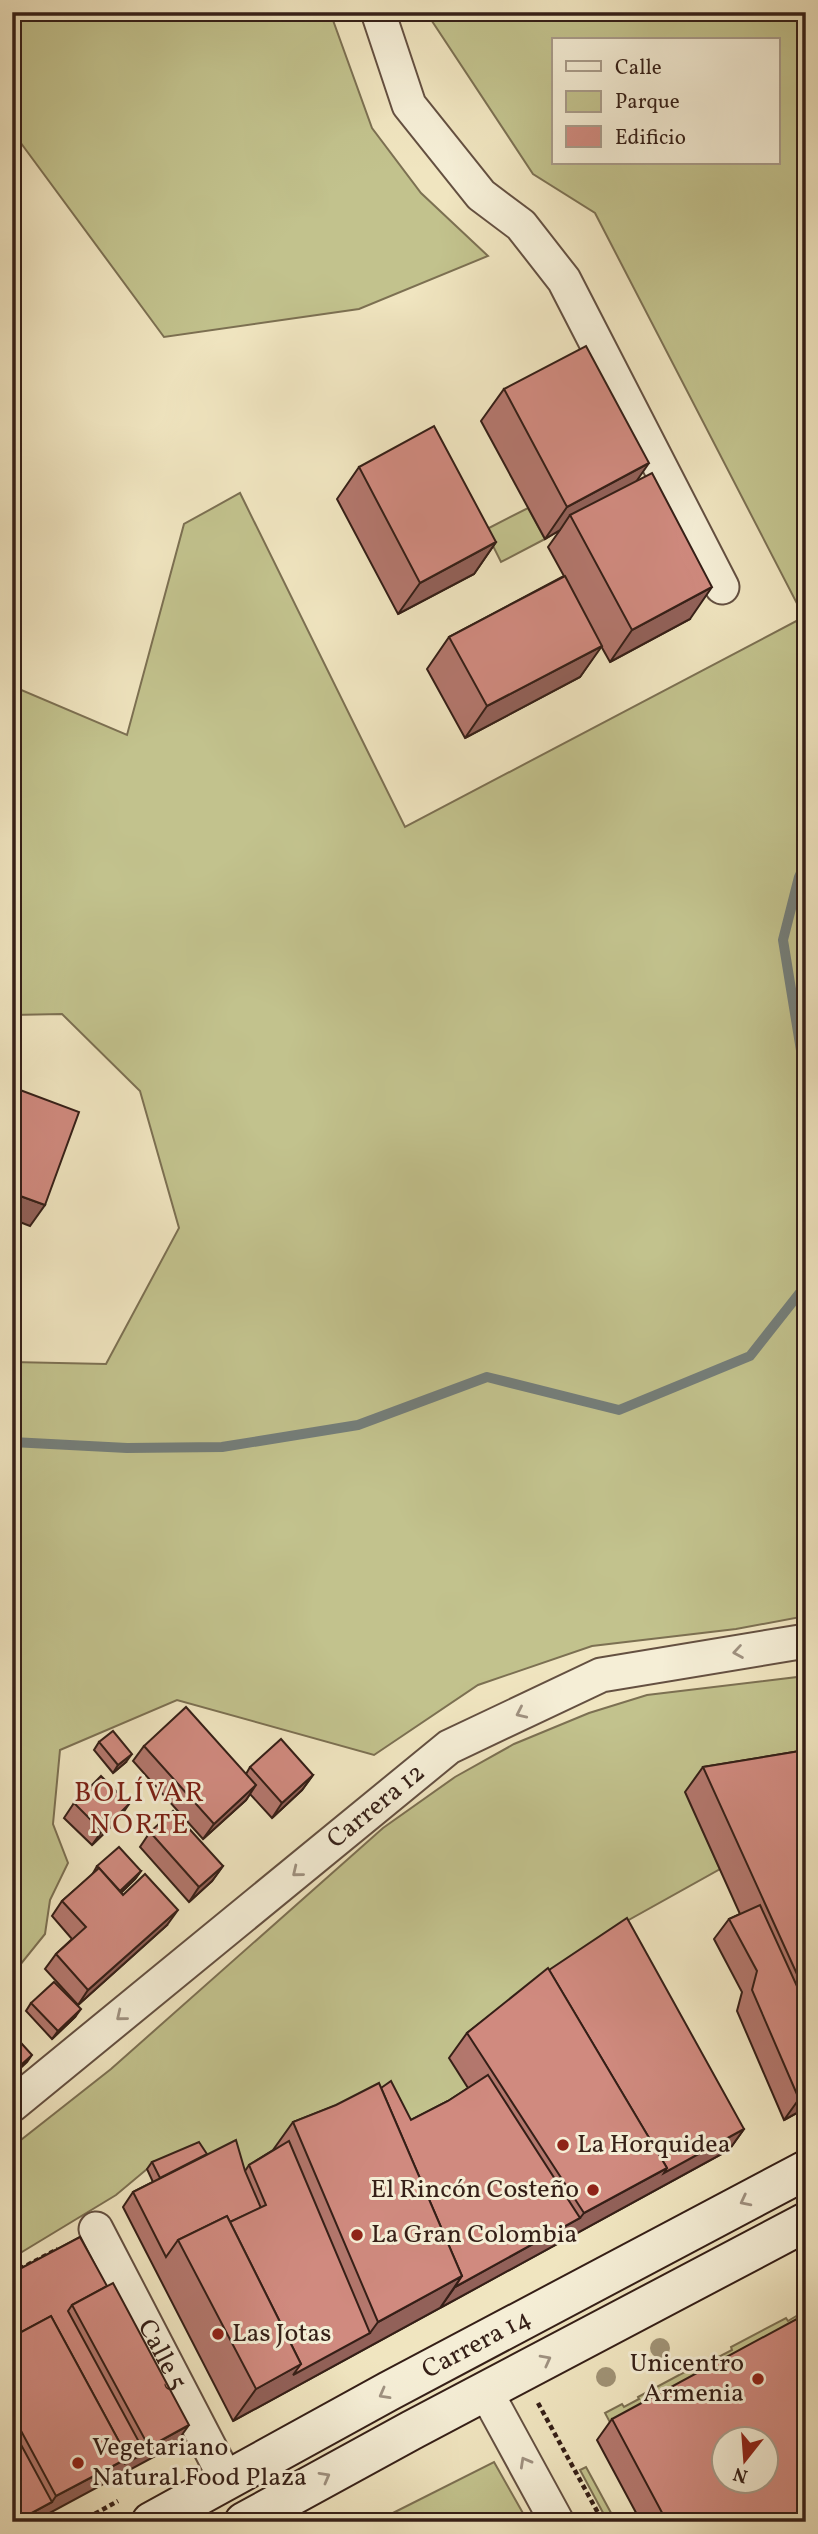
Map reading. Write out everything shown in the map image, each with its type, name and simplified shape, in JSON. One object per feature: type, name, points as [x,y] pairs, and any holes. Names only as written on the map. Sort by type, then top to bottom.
[{"type":"main road","name":"Carrera 14","points":[[151,2522],[389,2391],[806,2170]]},
{"type":"main road","name":"Carrera 14","points":[[244,2522],[806,2222]]},
{"type":"street","points":[[378,12],[409,105],[481,195],[521,225],[564,280],[722,587]]},
{"type":"street","name":"Carrera 12","points":[[12,2105],[449,1747],[601,1675],[806,1641]]},
{"type":"street","name":"Calle 5","points":[[96,2230],[227,2481]]},
{"type":"street","points":[[486,2392],[558,2522]]},
{"type":"path","points":[[12,2273],[96,2230]]},
{"type":"path","points":[[538,2402],[603,2522]]},
{"type":"green space","points":[[12,12],[330,12],[372,128],[421,193],[488,256],[359,309],[164,337],[12,131]]},
{"type":"green space","points":[[426,12],[806,12],[806,1616],[736,1629],[592,1646],[478,1685],[374,1755],[177,1700],[60,1750],[53,1824],[68,1863],[50,1900],[45,1934],[12,1975],[12,1362],[106,1364],[179,1228],[140,1091],[62,1014],[12,1015],[12,686],[127,735],[184,524],[240,493],[405,827],[804,617],[595,213],[533,174]]},
{"type":"green space","points":[[528,508],[545,539],[501,562],[485,530]]},
{"type":"green space","points":[[806,1676],[806,1772],[686,1792],[720,1869],[609,1931],[474,2096],[433,2122],[235,2186],[147,2169],[116,2195],[12,2258],[12,2147],[111,2069],[383,1828],[455,1777],[514,1744],[589,1713],[647,1695]]},
{"type":"green space","points":[[806,2307],[806,2328],[614,2430],[605,2413],[622,2404],[624,2407],[786,2318],[788,2321],[803,2312],[801,2309]]},
{"type":"green space","points":[[494,2462],[528,2522],[375,2522]]},
{"type":"green space","points":[[586,2467],[616,2522],[608,2522],[580,2470]]},
{"type":"building","points":[[586,346],[649,463],[567,507],[504,389]]},
{"type":"building","points":[[434,426],[496,542],[420,583],[359,467]]},
{"type":"building","points":[[652,473],[712,587],[632,630],[570,515]]},
{"type":"building","points":[[565,576],[602,646],[487,706],[449,637]]},
{"type":"building","points":[[12,1087],[79,1112],[45,1205],[12,1193]]},
{"type":"building","points":[[186,1707],[256,1785],[214,1824],[144,1746]]},
{"type":"building","points":[[113,1731],[132,1754],[118,1765],[99,1742]]},
{"type":"building","points":[[281,1739],[313,1775],[282,1803],[250,1767]]},
{"type":"building","points":[[806,1750],[806,1994],[703,1767]]},
{"type":"building","points":[[101,1776],[129,1804],[102,1831],[74,1803]]},
{"type":"building","points":[[173,1811],[223,1866],[199,1887],[150,1832]]},
{"type":"building","points":[[119,1847],[141,1871],[120,1891],[97,1866]]},
{"type":"building","points":[[99,1868],[123,1895],[145,1874],[178,1910],[88,1990],[56,1954],[86,1927],[62,1901]]},
{"type":"building","points":[[760,1905],[806,2006],[806,2095],[799,2099],[752,1990],[757,1971],[729,1919]]},
{"type":"building","points":[[627,1918],[744,2129],[664,2173],[667,2168],[549,1970]]},
{"type":"building","name":"La Horquidea","points":[[548,1968],[667,2168],[584,2213],[467,2033]]},
{"type":"building","points":[[54,1982],[81,2009],[58,2031],[31,2003]]},
{"type":"building","points":[[12,2033],[32,2055],[12,2073]]},
{"type":"building","points":[[488,2075],[580,2218],[455,2287],[462,2276],[381,2088],[391,2081],[411,2120],[448,2101]]},
{"type":"building","points":[[379,2083],[462,2276],[378,2322],[293,2122],[336,2105]]},
{"type":"building","points":[[236,2140],[245,2171],[261,2208],[230,2222],[227,2216],[178,2240],[166,2257],[133,2192]]},
{"type":"building","points":[[289,2141],[370,2333],[293,2375],[301,2364],[230,2222],[266,2205],[249,2165]]},
{"type":"building","points":[[199,2142],[207,2154],[160,2178],[152,2162]]},
{"type":"building","points":[[227,2216],[301,2364],[256,2389],[178,2240]]},
{"type":"building","points":[[80,2237],[107,2286],[72,2305],[68,2311],[145,2453],[124,2464],[128,2458],[51,2316],[12,2337],[12,2273]]},
{"type":"building","points":[[113,2283],[189,2425],[149,2447],[72,2305]]},
{"type":"building","name":"Unicentro Armenia","points":[[806,2314],[806,2522],[667,2522],[612,2419]]},
{"type":"building","points":[[51,2316],[128,2458],[56,2496],[12,2414],[12,2337]]},
{"type":"building","points":[[12,2428],[52,2502],[15,2522],[12,2522]]},
{"type":"waterway","points":[[806,862],[799,877],[783,940],[806,1081]]},
{"type":"waterway","points":[[12,1442],[127,1448],[222,1447],[358,1425],[487,1377],[619,1410],[750,1356],[806,1285]]},
{"type":"place","name":"La Horquidea","points":[[563,2145]]},
{"type":"place","name":"El Rincón Costeño","points":[[593,2190]]},
{"type":"place","name":"La Gran Colombia","points":[[357,2235]]},
{"type":"place","name":"Las Jotas","points":[[218,2334]]},
{"type":"place","name":"Unicentro Armenia","points":[[758,2379]]},
{"type":"place","name":"Vegetariano Natural Food Plaza","points":[[78,2463]]},
{"type":"district","name":"BOLÍVAR NORTE","points":[[140,1809]]}]
